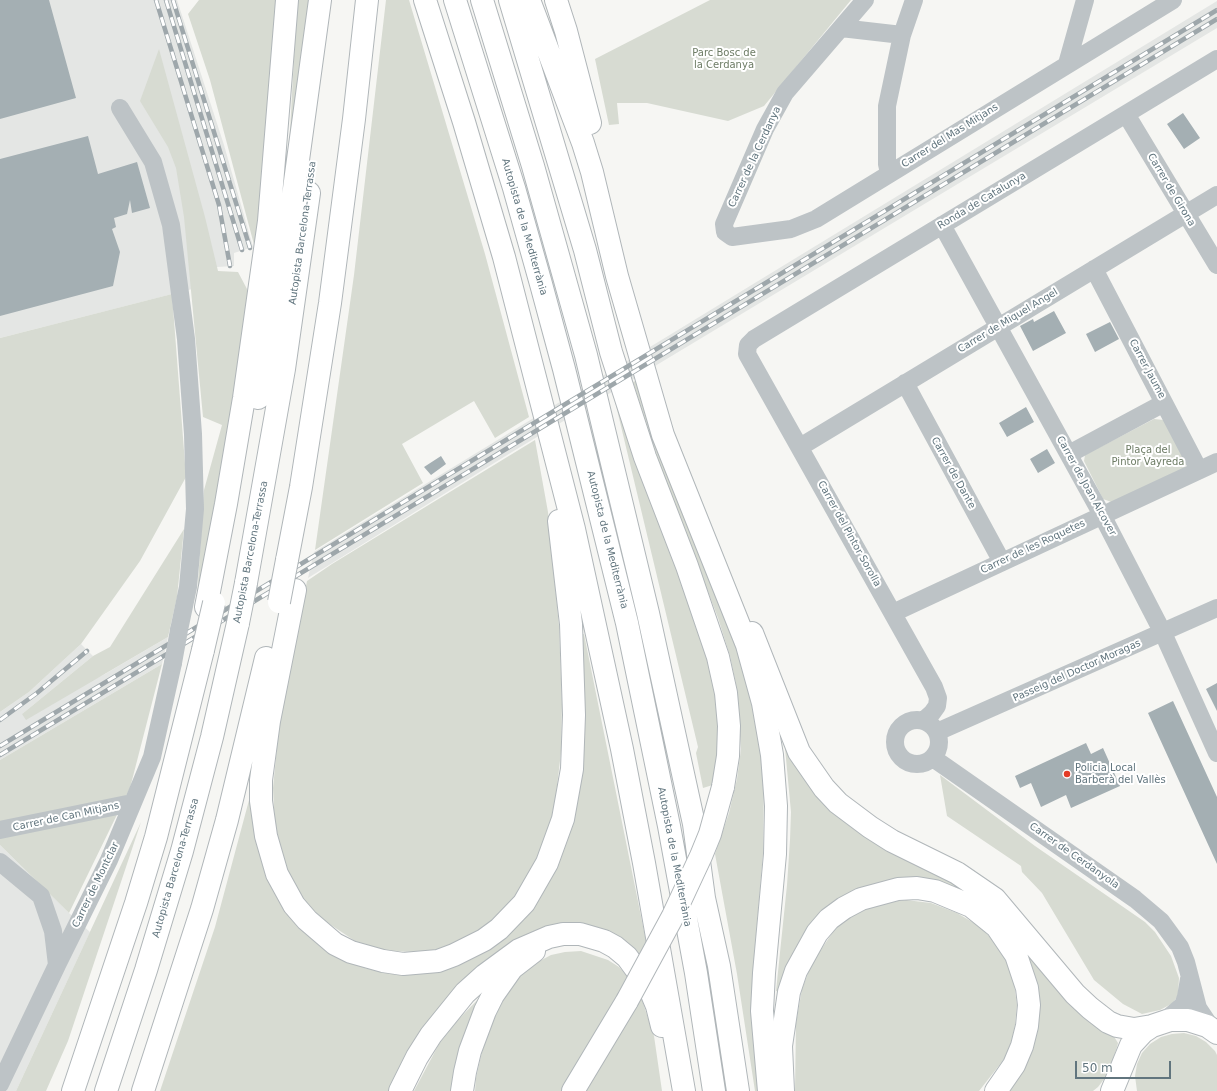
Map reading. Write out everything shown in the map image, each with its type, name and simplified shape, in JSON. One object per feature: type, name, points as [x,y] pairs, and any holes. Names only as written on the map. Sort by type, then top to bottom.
[{"type":"main road","points":[[210,605],[244,398],[269,221],[277,138],[287,0]]},
{"type":"main road","points":[[73,1091],[117,964],[156,837],[190,701],[271,332],[290,218],[320,0]]},
{"type":"main road","name":"Autopista Barcelona-Terrassa","points":[[106,1091],[146,970],[182,851],[212,737],[238,622],[270,454],[287,346],[311,178],[331,0]]},
{"type":"main road","points":[[367,0],[349,158],[315,396],[295,556],[287,596],[261,780],[262,807],[266,836],[271,857],[280,879],[294,905],[307,920],[335,944],[351,952],[383,961],[415,964],[438,960],[467,949],[499,929],[524,903],[547,863],[555,844],[569,793],[574,749],[574,675],[571,624],[550,436]]},
{"type":"main road","points":[[425,0],[464,122],[504,257],[574,529],[622,749],[659,945],[684,1091]]},
{"type":"main road","name":"Autopista de la Mediterrània","points":[[455,0],[512,181],[541,284],[568,384],[626,622],[669,826],[696,974],[714,1091]]},
{"type":"main road","points":[[482,0],[533,166],[586,355],[648,613],[694,824],[704,898],[719,966],[738,1091]]},
{"type":"main road","points":[[510,0],[585,250],[611,352],[645,458],[687,566],[718,657],[726,693],[729,726],[728,756],[724,787],[710,834],[673,916],[627,1001],[574,1091]]},
{"type":"main road","points":[[530,0],[583,143],[592,172],[617,276],[633,328]]},
{"type":"main road","points":[[556,0],[566,31],[588,117],[633,328],[647,382],[663,435],[747,645],[763,703],[772,755],[775,784],[776,833],[762,1011],[769,1091]]},
{"type":"main road","points":[[698,523],[718,552],[799,752],[824,788],[838,803],[870,827],[916,854],[957,873],[996,899],[1075,994],[1099,1016],[1117,1026],[1134,1029],[1177,1019],[1188,1020],[1214,1031]]},
{"type":"main road","points":[[143,1091],[177,990],[227,820],[287,596]]},
{"type":"main road","points":[[783,1091],[781,1046],[789,992],[799,964],[817,933],[829,919],[861,898],[898,889],[917,888],[953,897],[976,909],[997,927],[1016,955],[1027,988],[1029,1005],[1027,1026],[1022,1046],[1014,1065],[996,1091]]},
{"type":"main road","points":[[400,1091],[417,1057],[431,1035],[460,999],[485,975],[519,950],[534,943],[562,934],[580,934],[604,941],[616,947],[627,957],[649,987],[657,1006],[679,1091]]},
{"type":"main road","points":[[462,1091],[465,1072],[477,1030],[485,1010],[502,981],[512,968],[534,951],[562,937],[580,934]]},
{"type":"main road","points":[[64,1091],[117,964]]},
{"type":"main road","points":[[1112,1091],[1132,1045],[1143,1032],[1157,1024]]},
{"type":"main road","points":[[1122,1068],[1123,1091]]},
{"type":"street","name":"Carrer de la Cerdanya","points":[[724,224],[765,129],[785,93],[865,0]]},
{"type":"street","points":[[890,173],[887,164],[887,106],[902,35],[914,0]]},
{"type":"street","points":[[1067,64],[1085,0]]},
{"type":"street","name":"Carrer del Mas Mitjans","points":[[724,224],[725,232],[732,237],[791,229],[816,219],[1173,0]]},
{"type":"street","points":[[841,28],[902,35]]},
{"type":"street","name":"Ronda de Catalunya","points":[[748,345],[754,339],[1217,59]]},
{"type":"street","name":"Carrer de Montclar","points":[[0,1084],[109,860],[152,757],[188,588],[195,509],[193,434],[186,339],[171,225],[153,162],[120,108]]},
{"type":"street","name":"Carrer de Girona","points":[[1126,114],[1217,265]]},
{"type":"street","name":"Carrer de Miquel Angel","points":[[800,448],[998,326],[1217,195]]},
{"type":"street","name":"Carrer de Joan Alcover","points":[[942,225],[1102,515],[1163,633],[1217,753]]},
{"type":"street","name":"Carrer Jaume","points":[[1094,269],[1199,470]]},
{"type":"street","name":"Carrer del Pintor Sorolla","points":[[748,345],[747,354],[938,694],[935,709],[923,721]]},
{"type":"street","name":"Carrer de Dante","points":[[905,383],[1002,562]]},
{"type":"street","points":[[1068,454],[1164,403]]},
{"type":"street","name":"Carrer de les Roquetes","points":[[893,613],[1217,462]]},
{"type":"street","name":"Passeig del Doctor Moragas","points":[[937,732],[1217,608]]},
{"type":"street","points":[[912,721],[923,721],[929,723],[937,732],[939,746],[933,758],[925,764],[914,765],[905,761],[898,754],[895,744],[897,734],[903,725],[912,721]]},
{"type":"street","name":"Carrer de Cerdanyola","points":[[933,758],[1150,910],[1173,935],[1186,962],[1198,1008],[1214,1031]]},
{"type":"street","name":"Carrer de Can Mitjans","points":[[0,830],[132,803]]},
{"type":"street","points":[[0,862],[41,896],[53,931],[57,965]]},
{"type":"street","name":"Carrer de Cerdanyola","points":[[1157,1024],[1183,1005],[1188,993],[1189,976]]},
{"type":"shaded area","points":[[0,0],[177,0],[224,145],[253,247],[234,253],[234,266],[217,267],[196,288],[0,338]]},
{"type":"shaded area","points":[[1217,1],[1217,28],[512,452],[308,578],[314,552]]},
{"type":"shaded area","points":[[168,637],[162,664],[0,760],[0,712],[29,692],[81,644],[93,656],[22,714],[105,674]]},
{"type":"shaded area","points":[[0,845],[90,932],[16,1091],[0,1091]]},
{"type":"green space","points":[[199,0],[276,0],[256,252],[210,80],[188,14]]},
{"type":"green space","points":[[297,0],[310,0],[288,170]]},
{"type":"green space","points":[[386,0],[409,0],[485,254],[529,417],[495,438],[474,401],[402,444],[423,483],[315,550],[354,275]]},
{"type":"green space","name":"Parc Bosc de la Cerdanya","points":[[710,0],[851,0],[764,106],[728,121],[647,103],[617,103],[619,124],[609,125],[595,59]]},
{"type":"green space","points":[[159,49],[205,217],[218,271],[238,272],[247,289],[248,302],[226,458],[197,598],[204,490],[222,425],[203,417],[184,217],[176,168],[168,147],[140,101]]},
{"type":"green space","points":[[172,294],[186,477],[140,561],[81,644],[29,692],[0,712],[0,338]]},
{"type":"green space","points":[[638,380],[745,667],[759,742],[764,778],[763,854],[753,970],[754,1022],[761,1091],[755,1091],[737,974],[715,854],[729,813],[737,779],[741,749],[736,684],[730,656],[718,618],[661,468],[633,382]]},
{"type":"green space","points":[[618,390],[696,605],[722,712],[716,784],[703,788],[696,753],[698,747],[613,393]]},
{"type":"green space","name":"Plaça del Pintor Vayreda","points":[[1154,419],[1164,420],[1187,462],[1183,472],[1114,503],[1103,499],[1084,461],[1085,455]]},
{"type":"green space","points":[[535,440],[548,512],[559,626],[562,705],[561,752],[556,795],[550,825],[541,852],[517,896],[503,913],[483,929],[443,948],[422,952],[382,951],[358,943],[325,921],[309,906],[296,889],[284,864],[275,830],[273,788],[279,726],[307,581],[332,564]]},
{"type":"green space","points":[[184,529],[177,597],[168,637],[26,720],[22,714],[93,656],[110,647]]},
{"type":"green space","points":[[584,634],[647,946],[640,957],[606,931],[591,926],[574,924],[533,933],[389,1091],[160,1091],[215,927],[252,789],[282,906],[297,926],[318,944],[339,958],[365,968],[387,973],[423,973],[547,879],[581,635]]},
{"type":"green space","points":[[162,664],[130,788],[69,913],[0,845],[0,760]]},
{"type":"green space","points":[[789,746],[819,795],[840,815],[865,835],[964,885],[980,895],[1008,923],[1041,965],[1086,1015],[1098,1026],[1113,1035],[1118,1043],[1117,1047],[1108,1074],[1098,1087],[1093,1091],[1004,1091],[1023,1062],[1030,1043],[1035,1022],[1035,1003],[1030,970],[1023,952],[1014,937],[990,910],[960,893],[927,883],[907,880],[890,882],[849,896],[829,909],[809,931],[794,953],[781,992],[776,991],[790,840],[791,812],[785,748]]},
{"type":"green space","points":[[940,775],[1035,846],[1145,922],[1155,932],[1171,956],[1179,978],[1178,995],[1173,1003],[1160,1010],[1142,1014],[1123,1004],[1094,980],[1042,893],[1022,872],[1021,866],[947,816]]},
{"type":"green space","points":[[141,822],[68,1041],[46,1091],[16,1091]]},
{"type":"green space","points":[[906,900],[931,903],[957,913],[979,926],[995,942],[1008,964],[1014,983],[1017,1005],[1014,1034],[1005,1058],[979,1091],[795,1091],[796,1023],[802,989],[812,963],[837,926],[861,910],[882,903]]},
{"type":"green space","points":[[581,951],[608,960],[619,967],[629,978],[563,1091],[475,1091],[476,1078],[488,1032],[498,1009],[511,987],[523,973],[536,963],[551,955]]},
{"type":"green space","points":[[488,989],[455,1091],[414,1091],[439,1044],[456,1022]]},
{"type":"green space","points":[[641,997],[654,1036],[662,1091],[584,1091]]},
{"type":"green space","points":[[1184,1033],[1196,1036],[1206,1042],[1215,1051],[1217,1055],[1217,1091],[1137,1091],[1135,1076],[1137,1064],[1142,1053],[1150,1044],[1161,1037]]},
{"type":"building","points":[[0,0],[49,0],[76,98],[0,119]]},
{"type":"building","points":[[1183,113],[1200,138],[1184,149],[1167,124]]},
{"type":"building","points":[[88,136],[98,174],[137,162],[150,208],[132,213],[130,200],[127,214],[114,218],[116,227],[112,229],[120,252],[113,286],[0,316],[0,159]]},
{"type":"building","points":[[1054,311],[1066,333],[1033,351],[1020,326],[1033,319],[1034,322]]},
{"type":"building","points":[[1110,322],[1119,339],[1095,352],[1086,334]]},
{"type":"building","points":[[1026,407],[1034,422],[1007,437],[999,423]]},
{"type":"building","points":[[1047,449],[1055,463],[1038,473],[1030,459]]},
{"type":"building","points":[[441,456],[446,464],[431,475],[424,467]]},
{"type":"building","points":[[1217,683],[1217,711],[1206,689]]},
{"type":"building","points":[[1173,701],[1217,797],[1217,864],[1148,713]]},
{"type":"building","name":"Policia Local Barberà del Vallès","points":[[1086,743],[1091,754],[1103,748],[1120,786],[1071,808],[1066,795],[1041,807],[1031,783],[1020,788],[1015,776]]},
{"type":"railway","points":[[156,0],[219,205],[230,266]]},
{"type":"railway","points":[[166,0],[242,250]]},
{"type":"railway","points":[[173,0],[250,248]]},
{"type":"railway","points":[[0,746],[1217,10]]},
{"type":"railway","points":[[0,755],[1217,19]]},
{"type":"railway","points":[[0,720],[37,693],[87,651]]},
{"type":"place","name":"Policia Local Barberà del Vallès","points":[[1067,774]]}]
